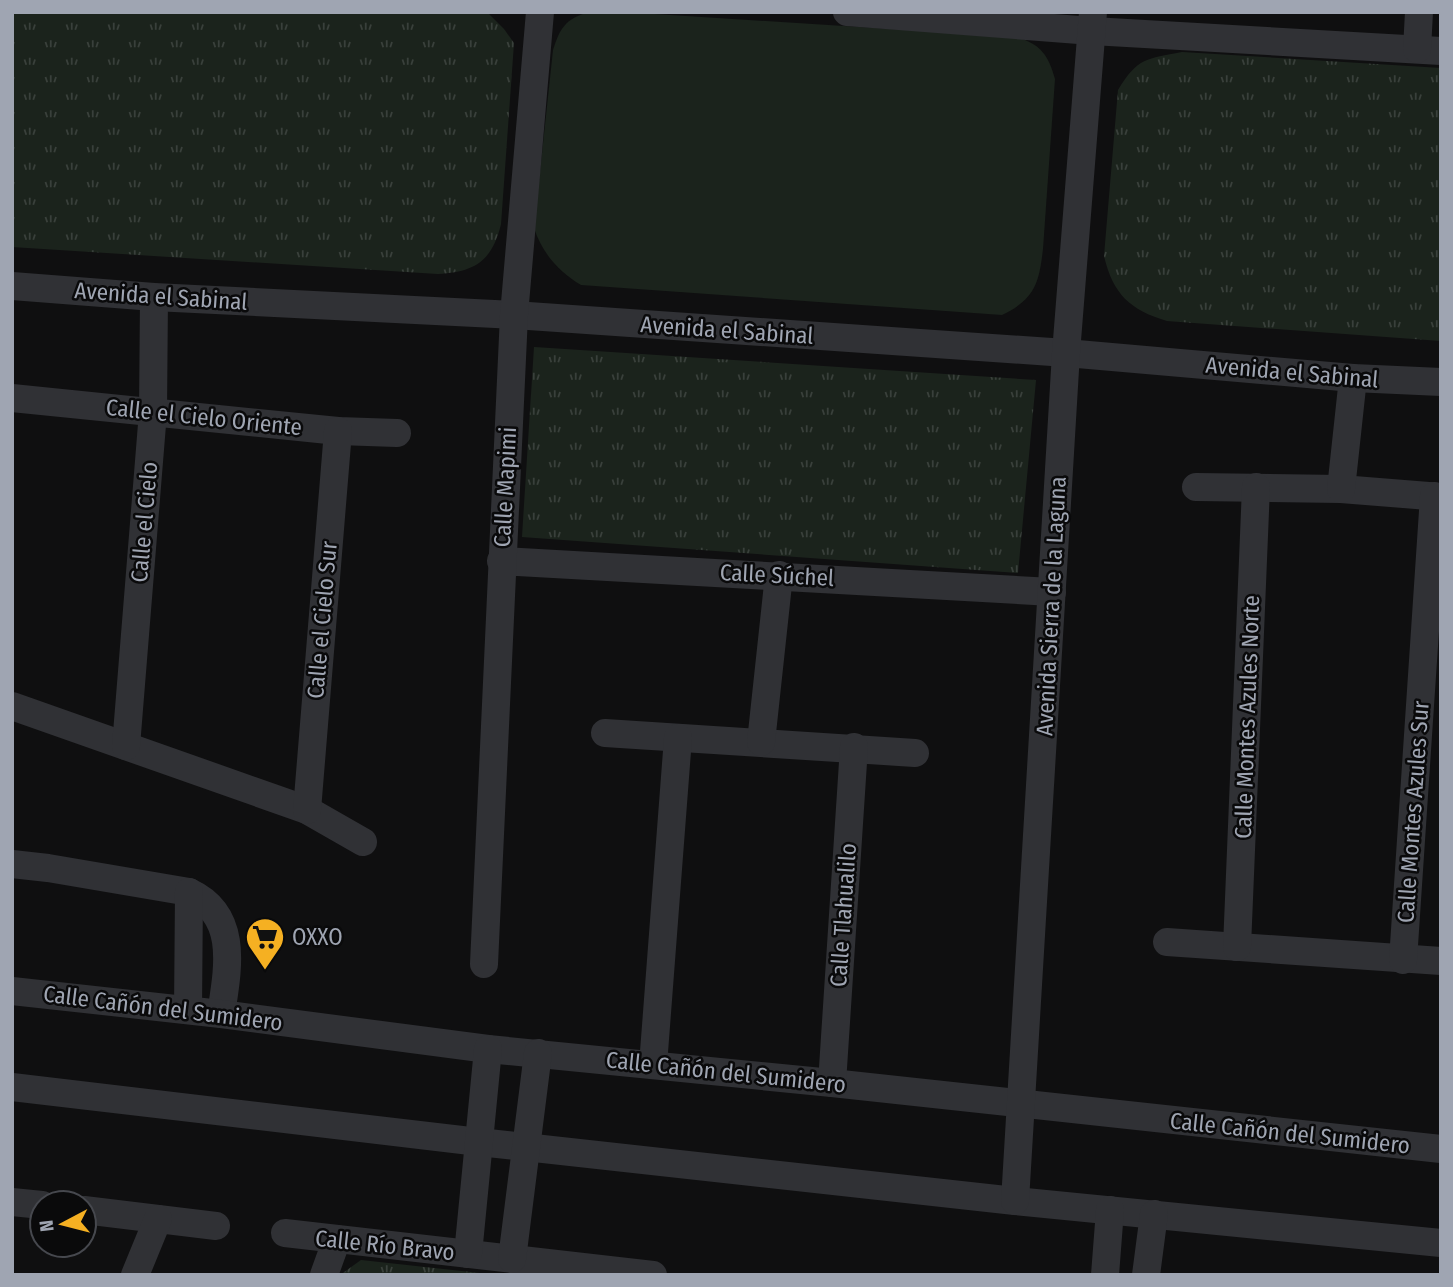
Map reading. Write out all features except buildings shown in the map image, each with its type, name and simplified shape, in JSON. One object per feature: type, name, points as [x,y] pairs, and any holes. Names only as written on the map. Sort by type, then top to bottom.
[{"type":"street","name":"Calle Mapimi","points":[[484,964],[514,316],[540,12]]},
{"type":"street","points":[[847,12],[1092,22],[1429,50],[1419,12]]},
{"type":"street","name":"Avenida Sierra de la Laguna","points":[[1015,1201],[1066,353],[1092,22]]},
{"type":"street","name":"Avenida el Sabinal","points":[[12,286],[1066,353],[1353,378],[1441,382]]},
{"type":"street","name":"Calle el Cielo","points":[[126,746],[153,412],[154,297]]},
{"type":"street","points":[[1341,489],[1353,378]]},
{"type":"street","name":"Calle el Cielo Oriente","points":[[12,398],[338,432],[397,433]]},
{"type":"street","name":"Calle el Cielo Sur","points":[[307,810],[338,432]]},
{"type":"street","points":[[1196,487],[1341,489],[1437,496]]},
{"type":"street","name":"Calle Montes Azules Norte","points":[[1237,947],[1256,487]]},
{"type":"street","name":"Calle Montes Azules Sur","points":[[1403,960],[1437,496]]},
{"type":"street","name":"Calle Súchel","points":[[501,561],[1052,592]]},
{"type":"street","points":[[761,742],[779,575]]},
{"type":"street","points":[[12,706],[307,810],[363,842]]},
{"type":"street","points":[[605,733],[915,753]]},
{"type":"street","points":[[653,1065],[678,737]]},
{"type":"street","name":"Calle Tlahualilo","points":[[832,1083],[854,747]]},
{"type":"street","points":[[12,864],[189,892],[201,898],[220,918],[226,945],[227,973],[221,1014]]},
{"type":"street","points":[[188,1010],[189,892]]},
{"type":"street","points":[[1167,942],[1441,961]]},
{"type":"street","name":"Calle Cañón del Sumidero","points":[[12,991],[221,1014],[488,1049],[1441,1149]]},
{"type":"street","points":[[468,1254],[488,1049]]},
{"type":"street","points":[[512,1259],[538,1054]]},
{"type":"street","points":[[12,1087],[1015,1201],[1441,1242]]},
{"type":"street","points":[[1105,1275],[1110,1210]]},
{"type":"street","points":[[98,1212],[216,1226]]},
{"type":"street","points":[[1146,1275],[1154,1214]]},
{"type":"street","points":[[135,1275],[158,1219]]},
{"type":"street","name":"Calle Río Bravo","points":[[285,1233],[653,1275]]},
{"type":"street","points":[[324,1275],[337,1239]]},
{"type":"green space","points":[[12,12],[487,12],[514,43],[501,224],[493,247],[487,256],[472,267],[438,274],[12,247]]},
{"type":"green space","points":[[589,12],[1016,37],[1032,43],[1046,57],[1055,79],[1043,249],[1040,271],[1033,289],[1022,303],[1002,315],[581,285],[552,261],[534,228],[553,50],[565,25]]},
{"type":"green space","points":[[1182,52],[1441,68],[1441,341],[1167,321],[1143,312],[1125,299],[1112,281],[1104,256],[1118,90],[1132,71],[1144,61]]},
{"type":"green space","points":[[534,347],[1036,380],[1018,573],[522,537]]},
{"type":"green space","points":[[361,1260],[498,1275],[340,1275]]},
{"type":"place","name":"OXXO","points":[[265,971]]}]
